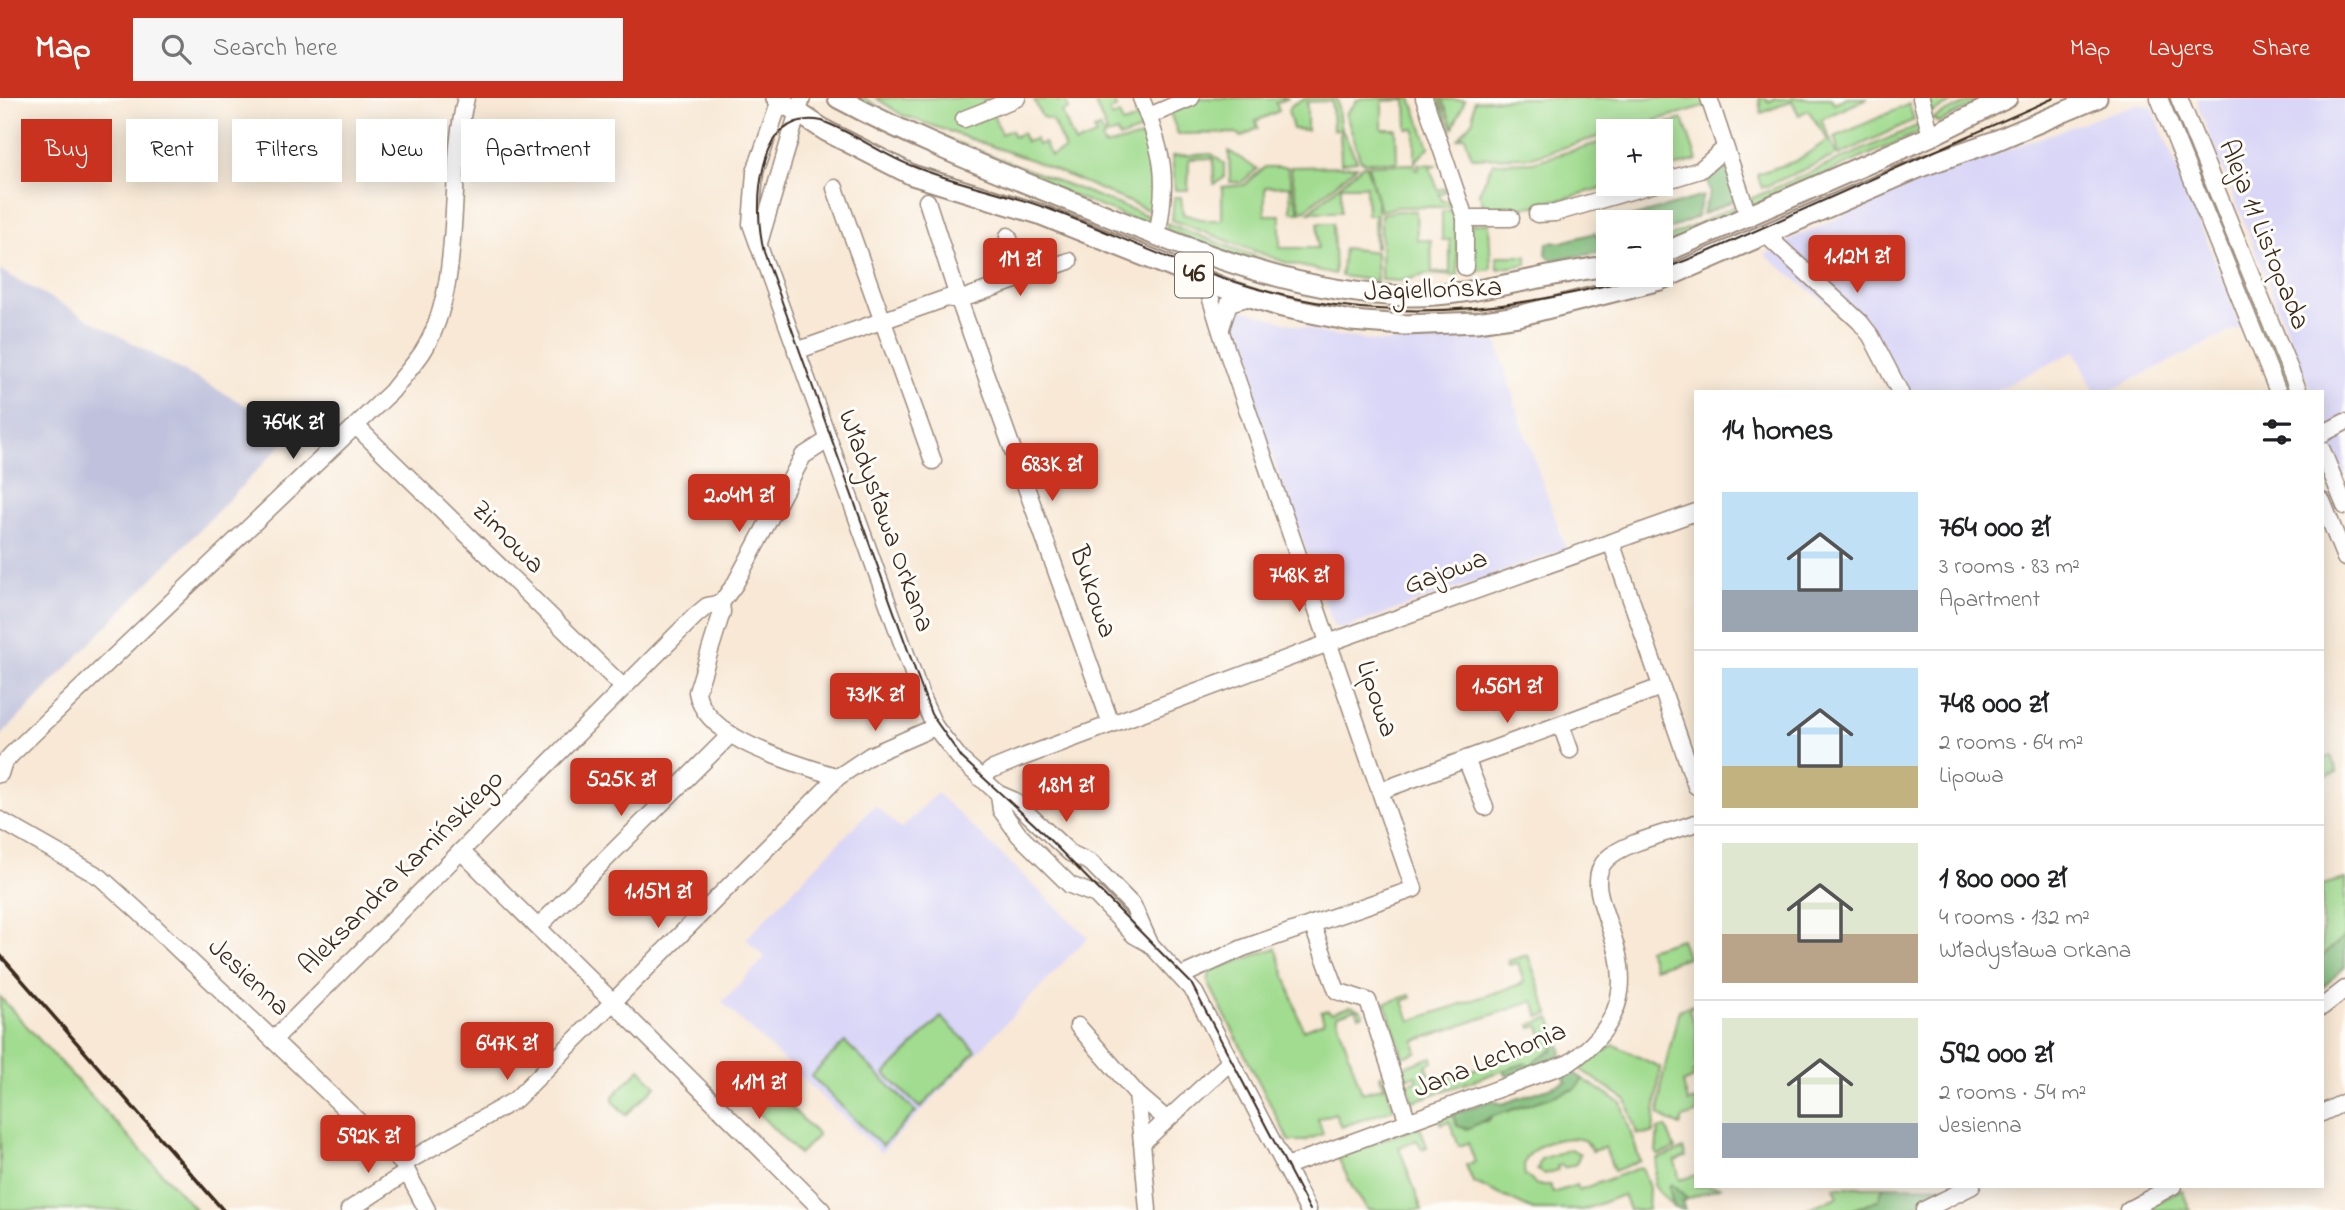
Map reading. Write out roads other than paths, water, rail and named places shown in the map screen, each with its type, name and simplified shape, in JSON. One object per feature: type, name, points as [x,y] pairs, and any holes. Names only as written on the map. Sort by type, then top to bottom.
[{"type":"main road","name":"Jagiellońska","points":[[838,98],[940,150],[1157,236],[1267,276],[1338,290],[1382,295],[1458,294],[1596,268]]},
{"type":"main road","points":[[1673,249],[1931,136],[2007,98]]},
{"type":"main road","name":"Jagiellońska","points":[[779,99],[800,105],[898,170],[1039,214],[1250,297],[1352,321],[1404,325],[1477,322],[1518,316],[1651,283],[1686,271],[1923,166],[1994,141],[2097,98]]},
{"type":"street","points":[[1,767],[356,426],[391,391],[422,352],[435,323],[449,262],[466,98]]},
{"type":"street","points":[[964,119],[1017,98]]},
{"type":"street","points":[[1141,98],[1162,158],[1165,184],[1157,236]]},
{"type":"street","points":[[1149,116],[1191,98]]},
{"type":"street","points":[[1424,98],[1465,218],[1465,267]]},
{"type":"street","points":[[1709,98],[1749,218]]},
{"type":"street","points":[[1921,98],[1931,136]]},
{"type":"street","name":"Aleja 11 Listopada","points":[[2159,98],[2277,390]]},
{"type":"street","name":"Aleja 11 Listopada","points":[[2179,98],[2298,390]]},
{"type":"street","points":[[2190,125],[2193,98]]},
{"type":"street","name":"Władysława Orkana","points":[[779,99],[752,184],[751,224],[923,701],[935,727],[951,749],[981,779],[999,794],[1013,800],[1070,853],[1091,863],[1133,906],[1150,944]]},
{"type":"street","points":[[760,243],[800,105]]},
{"type":"street","points":[[1673,178],[1700,170],[1724,149]]},
{"type":"street","points":[[835,187],[933,461]]},
{"type":"street","points":[[1537,214],[1555,213],[1614,196]]},
{"type":"street","name":"Bukowa","points":[[927,201],[958,291],[958,300],[1111,724]]},
{"type":"street","points":[[1465,218],[1511,218]]},
{"type":"street","points":[[1766,235],[1860,322],[1871,336],[1899,390]]},
{"type":"street","points":[[1008,236],[1023,277]]},
{"type":"street","points":[[796,351],[947,298],[958,300],[1069,261]]},
{"type":"street","name":"Lipowa","points":[[1205,280],[1415,889],[1312,924]]},
{"type":"street","points":[[1221,328],[1229,303],[1250,297]]},
{"type":"street","points":[[2324,433],[2345,422]]},
{"type":"street","name":"Zimowa","points":[[356,426],[623,687]]},
{"type":"street","points":[[828,440],[803,456],[736,584],[721,603],[722,612],[697,692],[708,715],[730,735],[838,776]]},
{"type":"street","points":[[2324,455],[2345,506]]},
{"type":"street","points":[[2324,506],[2345,558]]},
{"type":"street","name":"Gajowa","points":[[981,779],[997,766],[1694,513]]},
{"type":"street","points":[[1611,542],[1694,780]]},
{"type":"street","name":"Aleksandra Kamińskiego","points":[[274,1039],[695,616],[707,606],[721,603]]},
{"type":"street","points":[[1380,791],[1661,687]]},
{"type":"street","points":[[1561,725],[1570,750]]},
{"type":"street","points":[[349,1210],[405,1168],[515,1100],[838,776],[871,755],[935,727]]},
{"type":"street","points":[[538,927],[730,735]]},
{"type":"street","points":[[1466,760],[1485,807]]},
{"type":"street","name":"Władysława Orkana","points":[[999,794],[1001,810],[1020,835],[1070,884],[1096,895],[1134,935],[1150,944],[1195,993],[1227,1063],[1308,1210]]},
{"type":"street","name":"Jesienna","points":[[0,820],[100,877],[274,1039],[405,1168],[427,1210]]},
{"type":"street","name":"Jana Lechonia","points":[[1284,1167],[1569,1063],[1602,1036],[1613,1018],[1623,981],[1621,963],[1597,882],[1600,868],[1619,850],[1694,824]]},
{"type":"street","points":[[0,831],[27,844],[50,848]]},
{"type":"street","points":[[461,850],[822,1210]]},
{"type":"street","points":[[1181,976],[1233,951],[1312,924],[1337,991],[1368,1001],[1408,1122]]},
{"type":"street","points":[[2324,1005],[2345,989]]},
{"type":"street","points":[[1078,1026],[1138,1094],[1166,1119]]},
{"type":"street","points":[[1142,1143],[1227,1063]]},
{"type":"street","points":[[1138,1094],[1148,1210]]},
{"type":"street","points":[[2324,1112],[2345,1102]]},
{"type":"street","points":[[1923,1210],[1968,1188]]},
{"type":"street","points":[[2128,1210],[2169,1188]]},
{"type":"tram line","points":[[1673,265],[2054,98]]},
{"type":"tram line","points":[[1310,1210],[1191,983],[1035,825],[962,758],[931,714],[764,252],[759,212],[764,166],[771,145],[783,130],[800,121],[822,121],[912,166],[1049,209],[1208,273],[1309,301],[1405,310],[1454,309],[1502,305],[1597,287]]},
{"type":"railway","points":[[0,955],[223,1210]]}]
